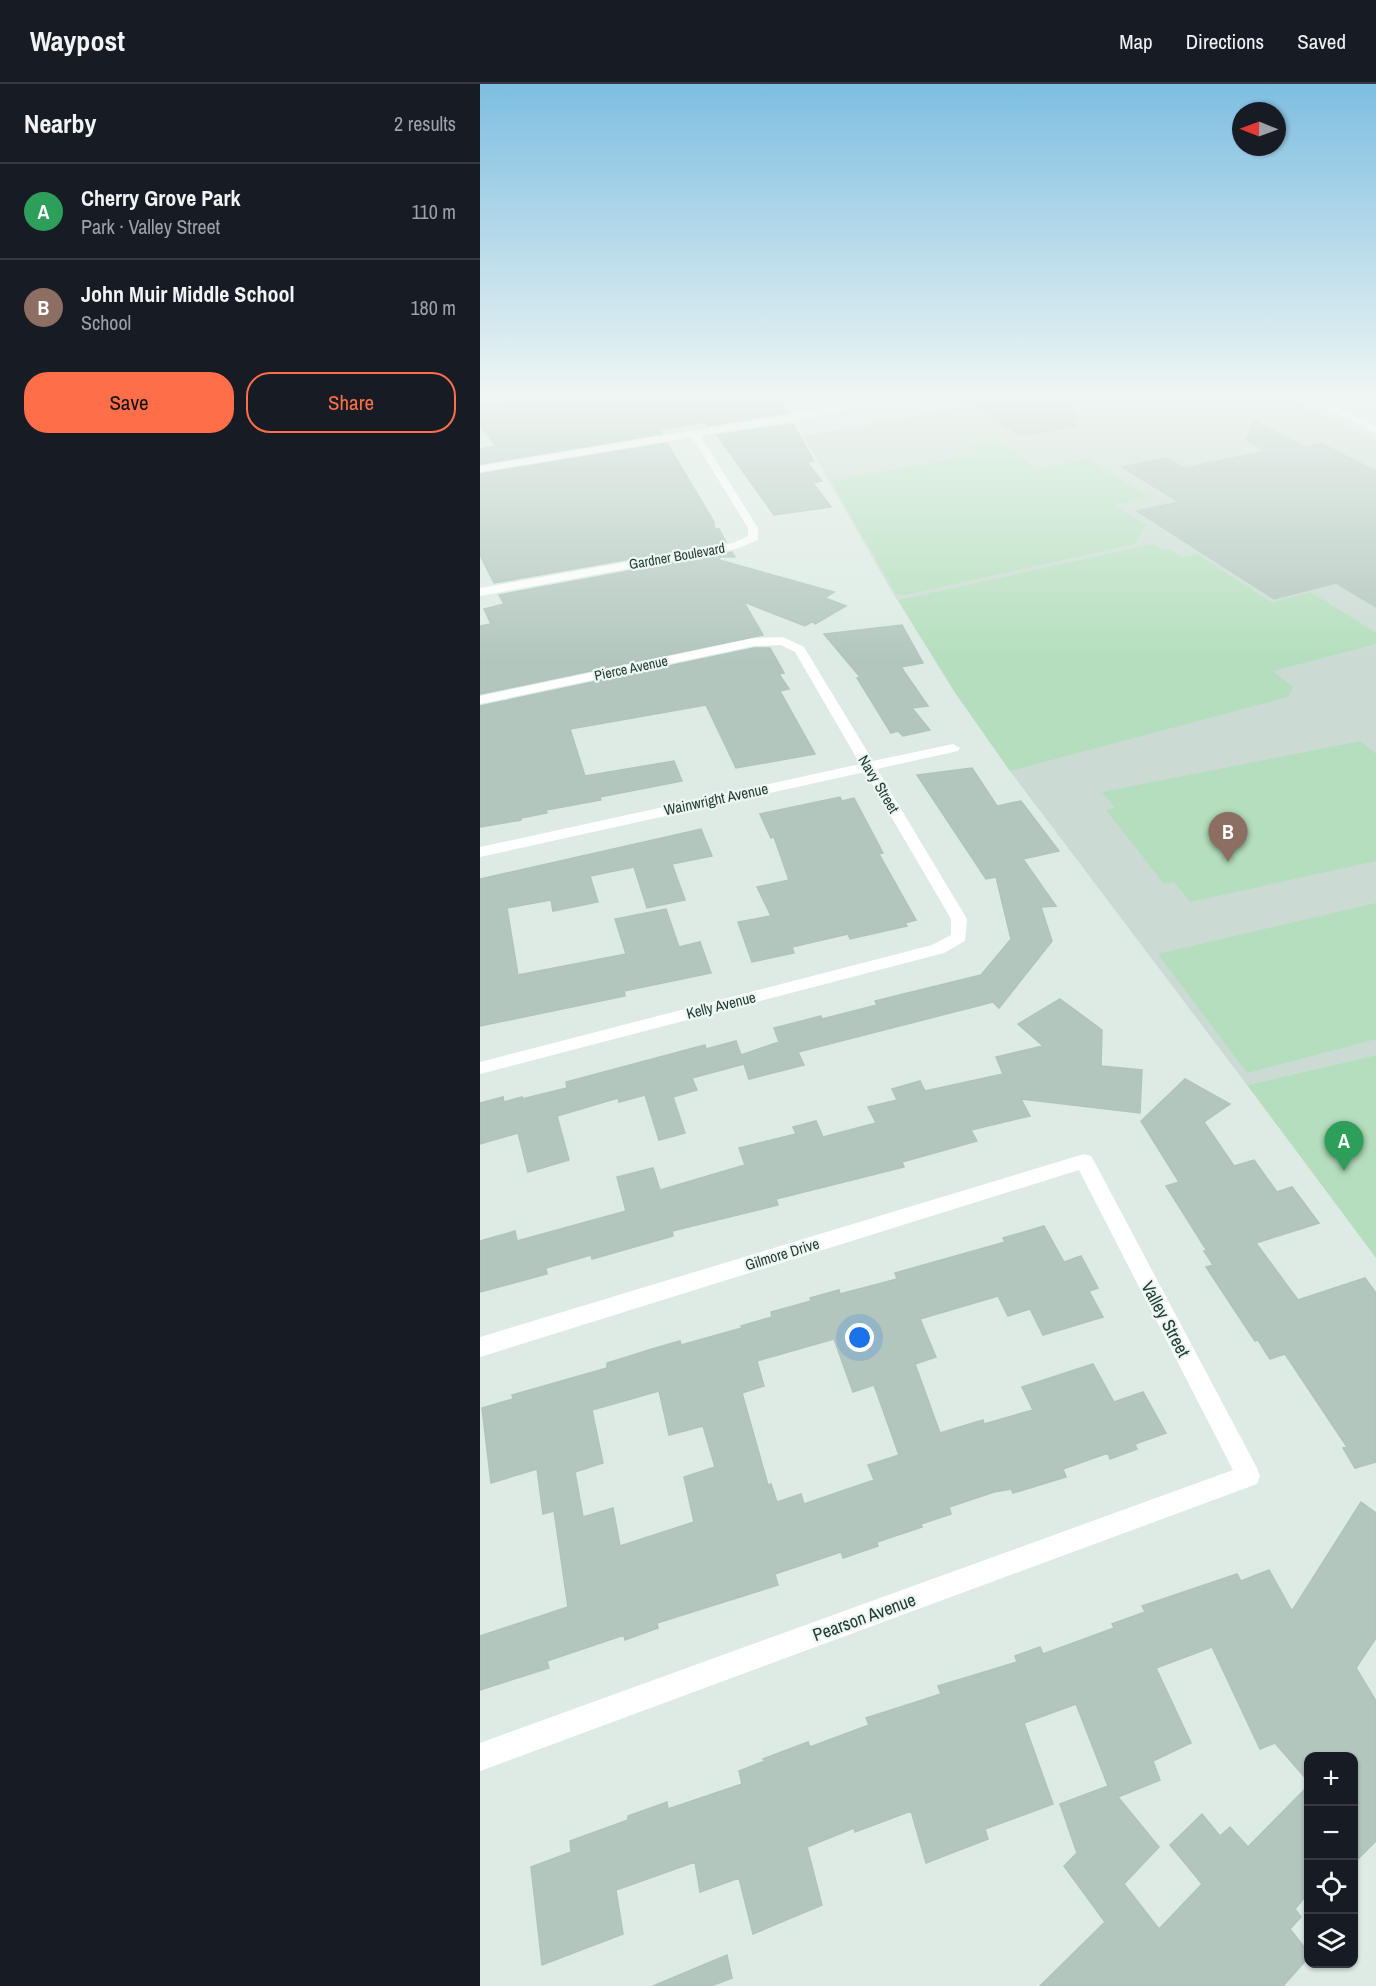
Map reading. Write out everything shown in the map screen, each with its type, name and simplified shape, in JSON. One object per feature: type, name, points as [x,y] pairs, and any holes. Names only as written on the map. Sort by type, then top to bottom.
[{"type":"street","name":"Gardner Boulevard","points":[[480,592],[736,546],[754,538],[753,528],[726,485]]},
{"type":"street","name":"Pierce Avenue","points":[[480,700],[754,642],[783,641]]},
{"type":"street","name":"Navy Street","points":[[783,641],[801,650],[959,919],[959,937]]},
{"type":"street","name":"Wainwright Avenue","points":[[480,852],[953,748]]},
{"type":"street","name":"Kelly Avenue","points":[[480,1068],[938,949],[959,937]]},
{"type":"street","name":"Gilmore Drive","points":[[480,1347],[1084,1161]]},
{"type":"street","name":"Valley Street","points":[[1084,1161],[1248,1476]]},
{"type":"street","name":"Pearson Avenue","points":[[480,1757],[1248,1476]]},
{"type":"shaded area","points":[[831,485],[1376,485],[1376,1055],[1247,1085],[1010,771],[954,691],[891,590]]},
{"type":"green space","points":[[833,485],[1130,485],[1150,497],[1114,505],[1145,525],[1135,544],[906,595],[896,594]]},
{"type":"green space","points":[[1153,544],[1162,550],[1169,549],[1182,557],[1197,554],[1271,602],[1311,592],[1376,633],[1376,644],[1273,671],[1293,687],[1288,697],[1010,771],[954,691],[898,600]]},
{"type":"green space","points":[[1361,741],[1376,754],[1376,861],[1190,902],[1174,882],[1164,884],[1106,810],[1115,808],[1102,792]]},
{"type":"green space","points":[[1376,903],[1376,1039],[1247,1073],[1158,954]]},
{"type":"green space","points":[[1376,1055],[1376,1258],[1247,1085]]},
{"type":"building","points":[[480,485],[692,485],[714,522],[714,528],[719,529],[726,542],[494,583],[480,555]]},
{"type":"building","points":[[752,485],[814,485],[831,507],[774,515]]},
{"type":"building","points":[[1151,485],[1376,485],[1376,607],[1336,583],[1274,599],[1137,511],[1179,502]]},
{"type":"building","points":[[732,552],[735,557],[720,557],[719,560],[834,592],[825,598],[846,606],[815,624],[813,621],[805,626],[744,602],[763,635],[480,694],[480,626],[491,624],[484,609],[504,604],[499,595]]},
{"type":"building","points":[[902,625],[923,663],[901,667],[928,706],[912,708],[930,730],[903,736],[898,731],[891,733],[857,678],[860,677],[824,634]]},
{"type":"building","points":[[754,648],[770,648],[784,673],[779,674],[789,689],[780,691],[815,754],[736,768],[706,705],[570,729],[585,776],[674,761],[682,781],[600,797],[601,800],[546,810],[547,813],[521,818],[521,820],[480,827],[480,706]]},
{"type":"building","points":[[972,768],[997,806],[1021,801],[1059,851],[1023,859],[1056,906],[1041,907],[1052,941],[999,1008],[993,1002],[798,1052],[804,1065],[749,1079],[744,1064],[692,1078],[697,1090],[673,1097],[685,1133],[659,1140],[645,1095],[619,1102],[618,1098],[557,1116],[569,1160],[528,1172],[518,1133],[480,1144],[480,1103],[503,1097],[504,1102],[522,1097],[522,1099],[567,1088],[566,1082],[705,1045],[706,1049],[736,1041],[741,1055],[779,1042],[774,1028],[877,1005],[875,1001],[981,975],[1011,939],[996,877],[986,879],[917,775]]},
{"type":"building","points":[[840,797],[842,801],[854,798],[883,853],[879,854],[916,920],[905,923],[907,926],[850,939],[848,934],[792,947],[794,953],[752,962],[738,922],[771,916],[757,887],[789,880],[774,837],[771,838],[760,814]]},
{"type":"building","points":[[701,829],[712,856],[672,864],[685,900],[647,908],[634,867],[590,876],[598,902],[553,911],[551,900],[507,908],[518,975],[626,954],[615,919],[666,909],[679,947],[700,942],[711,973],[624,991],[625,996],[480,1026],[480,879]]},
{"type":"building","points":[[1060,999],[1102,1030],[1101,1066],[1142,1070],[1140,1113],[1021,1099],[1030,1116],[971,1130],[977,1141],[902,1162],[904,1167],[776,1199],[778,1205],[672,1231],[673,1236],[592,1259],[591,1255],[546,1268],[547,1274],[480,1292],[480,1241],[515,1231],[517,1241],[626,1211],[617,1177],[653,1168],[660,1190],[745,1165],[739,1148],[796,1134],[793,1127],[816,1121],[823,1137],[876,1123],[868,1107],[897,1100],[892,1089],[920,1081],[925,1091],[1003,1074],[996,1057],[1043,1046],[1018,1024]]},
{"type":"building","points":[[1185,1079],[1230,1104],[1204,1122],[1234,1166],[1254,1160],[1277,1192],[1292,1187],[1319,1223],[1256,1243],[1298,1300],[1365,1278],[1376,1293],[1376,1462],[1355,1468],[1343,1448],[1347,1447],[1285,1354],[1270,1359],[1258,1340],[1255,1341],[1206,1267],[1213,1265],[1204,1251],[1207,1251],[1166,1186],[1179,1182],[1141,1121]]},
{"type":"building","points":[[1044,1226],[1064,1262],[1081,1256],[1098,1288],[1089,1291],[1103,1317],[1043,1335],[1030,1309],[1008,1316],[998,1296],[920,1319],[936,1357],[915,1364],[940,1433],[983,1420],[984,1424],[1033,1410],[1022,1387],[1093,1364],[1114,1402],[1143,1392],[1166,1433],[1135,1444],[1137,1449],[1110,1459],[1108,1453],[1063,1469],[1066,1477],[1013,1493],[1011,1489],[994,1492],[949,1507],[951,1514],[921,1524],[922,1527],[877,1542],[878,1546],[843,1558],[841,1552],[775,1574],[778,1585],[657,1623],[658,1628],[625,1640],[624,1635],[547,1661],[549,1668],[480,1690],[480,1636],[568,1607],[554,1511],[543,1514],[537,1469],[491,1483],[482,1408],[513,1399],[512,1395],[607,1368],[607,1363],[652,1349],[680,1341],[681,1345],[742,1328],[741,1326],[772,1317],[771,1312],[811,1301],[810,1298],[839,1290],[840,1294],[897,1279],[895,1273],[1005,1242],[1003,1238]],"holes":[[[834,1339],[853,1392],[874,1385],[899,1455],[868,1465],[874,1480],[804,1504],[801,1494],[777,1502],[771,1484],[768,1485],[742,1393],[764,1386],[757,1361]],[[659,1391],[669,1435],[703,1426],[715,1467],[684,1477],[694,1522],[620,1546],[613,1508],[583,1517],[575,1472],[603,1463],[592,1410]]]},
{"type":"building","points":[[1361,1502],[1376,1513],[1376,1638],[1356,1668],[1376,1701],[1376,1841],[1358,1859],[1358,1752],[1304,1752],[1304,1776],[1275,1743],[1260,1749],[1212,1647],[1156,1668],[1191,1743],[1153,1761],[1160,1780],[1118,1797],[1159,1847],[1124,1884],[1159,1929],[1202,1884],[1170,1845],[1202,1814],[1220,1836],[1230,1827],[1248,1847],[1304,1790],[1304,1898],[1295,1909],[1301,1917],[1290,1929],[1304,1947],[1304,1962],[1283,1986],[1040,1986],[1105,1922],[1064,1866],[1077,1853],[1060,1804],[1108,1786],[1076,1704],[1024,1723],[1053,1804],[985,1829],[988,1839],[926,1863],[911,1811],[855,1832],[854,1828],[807,1847],[822,1905],[753,1934],[739,1878],[700,1892],[695,1862],[616,1890],[623,1934],[542,1965],[531,1867],[571,1852],[570,1841],[628,1820],[628,1816],[667,1802],[668,1809],[742,1784],[739,1771],[765,1761],[763,1759],[808,1742],[810,1747],[869,1725],[866,1718],[941,1694],[938,1686],[1017,1662],[1015,1656],[1040,1647],[1043,1654],[1114,1628],[1112,1624],[1145,1612],[1142,1606],[1237,1574],[1241,1581],[1269,1570],[1292,1611]]},
{"type":"building","points":[[727,1955],[732,1978],[711,1986],[653,1986]]},
{"type":"place","name":"John Muir Middle School","points":[[1228,862]]},
{"type":"place","name":"Cherry Grove Park","points":[[1344,1171]]}]
